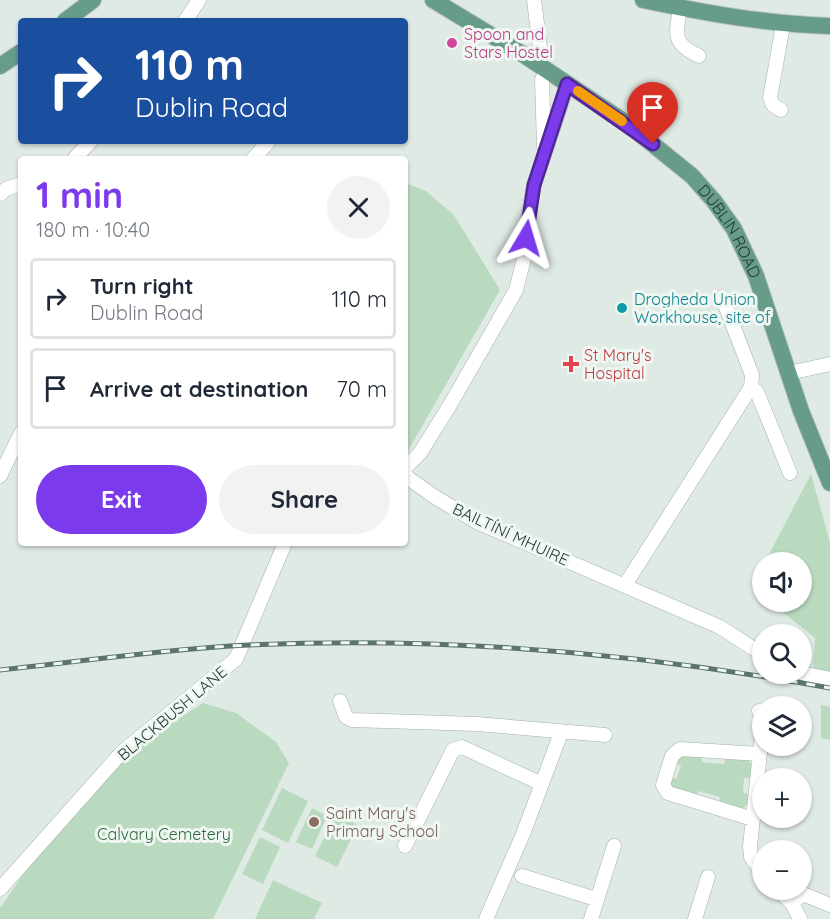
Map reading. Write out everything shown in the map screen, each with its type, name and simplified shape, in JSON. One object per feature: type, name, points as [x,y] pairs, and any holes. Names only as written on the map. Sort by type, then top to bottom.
[{"type":"main road","points":[[69,18],[93,0]]},
{"type":"main road","name":"DUBLIN ROAD","points":[[433,0],[567,84],[653,144],[692,176],[714,201],[734,229],[756,276],[801,411],[830,483]]},
{"type":"main road","points":[[643,0],[783,25],[830,26]]},
{"type":"main road","points":[[0,66],[18,54]]},
{"type":"street","points":[[187,18],[199,0]]},
{"type":"street","points":[[534,0],[540,48]]},
{"type":"street","points":[[680,8],[677,26],[678,41],[682,48],[699,56]]},
{"type":"street","points":[[781,110],[773,105],[770,98],[783,25]]},
{"type":"street","points":[[542,79],[544,156]]},
{"type":"street","points":[[408,467],[420,453],[450,405],[516,291],[525,255],[527,221],[534,185],[567,84]]},
{"type":"street","points":[[77,156],[88,144]]},
{"type":"street","points":[[256,156],[266,144]]},
{"type":"street","points":[[0,194],[18,185]]},
{"type":"street","points":[[625,585],[751,387],[752,375],[722,297]]},
{"type":"street","points":[[789,373],[830,364]]},
{"type":"street","points":[[751,387],[757,392],[790,473]]},
{"type":"street","points":[[0,476],[18,440]]},
{"type":"street","name":"BAILTÍNÍ MHUIRE","points":[[408,478],[477,522],[720,627],[752,648]]},
{"type":"street","name":"BLACKBUSH LANE","points":[[1,885],[122,752],[236,659],[284,546]]},
{"type":"street","points":[[812,675],[830,679]]},
{"type":"street","points":[[340,701],[346,717],[352,720],[477,724],[605,735]]},
{"type":"street","points":[[486,919],[523,834],[561,733]]},
{"type":"street","points":[[405,846],[453,750],[462,747],[542,784]]},
{"type":"street","points":[[752,754],[680,749],[672,756],[663,785],[668,793],[752,819]]},
{"type":"street","points":[[752,828],[750,846],[752,858]]},
{"type":"street","points":[[591,919],[614,846]]},
{"type":"street","points":[[522,876],[597,899]]},
{"type":"street","points":[[695,919],[708,877]]},
{"type":"street","points":[[792,903],[803,894],[830,904]]},
{"type":"street","points":[[789,900],[800,919]]},
{"type":"green space","points":[[408,184],[426,191],[454,215],[500,290],[408,451]]},
{"type":"green space","points":[[811,474],[830,542],[830,673],[813,670],[815,638],[812,636],[812,624],[798,624],[782,612],[812,612],[812,552],[770,552]]},
{"type":"green space","name":"Calvary Cemetery","points":[[203,703],[236,713],[276,742],[289,763],[213,919],[0,919],[0,908],[29,866],[117,766],[148,738]]},
{"type":"green space","points":[[821,705],[830,707],[830,740],[821,738]]},
{"type":"green space","points":[[679,755],[702,755],[702,762],[724,764],[726,756],[749,761],[751,778],[744,778],[743,793],[750,794],[748,804],[740,810],[719,805],[720,797],[698,791],[696,799],[673,792],[667,782],[669,777],[676,779],[681,766],[674,762]]},
{"type":"green space","points":[[282,788],[308,801],[288,843],[262,830]]},
{"type":"green space","points":[[312,808],[327,816],[312,849],[296,842]]},
{"type":"green space","points":[[336,814],[358,825],[337,867],[315,856]]},
{"type":"green space","points":[[260,837],[280,847],[263,884],[242,874]]},
{"type":"green space","points":[[273,880],[322,903],[314,919],[255,919]]},
{"type":"railway","points":[[0,670],[230,646],[380,643],[531,649],[606,656],[756,675],[830,688]]},
{"type":"slow traffic","points":[[578,91],[622,121]]},
{"type":"place","name":"Spoon and Stars Hostel","points":[[452,43]]},
{"type":"place","name":"Drogheda Union Workhouse, site of","points":[[622,308]]},
{"type":"place","name":"St Mary's Hospital","points":[[571,364]]},
{"type":"place","name":"Saint Mary's Primary School","points":[[314,822]]},
{"type":"route","points":[[526,238],[534,185],[567,84],[653,144]]}]
